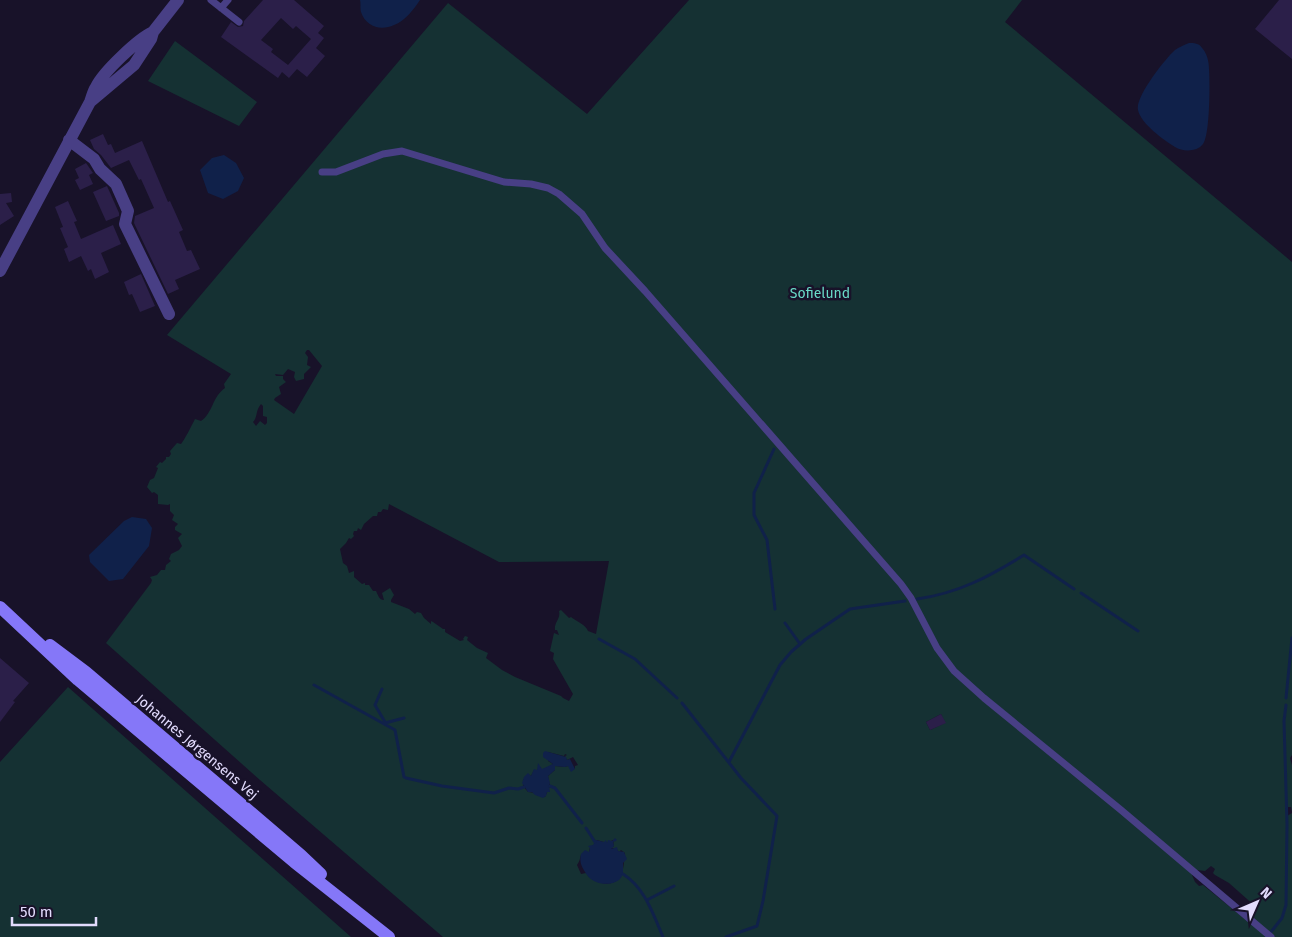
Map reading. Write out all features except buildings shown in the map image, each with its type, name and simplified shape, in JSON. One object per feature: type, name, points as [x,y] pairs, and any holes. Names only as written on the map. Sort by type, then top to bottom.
[{"type":"street","points":[[0,271],[90,102],[96,85],[110,68],[145,35],[153,32],[178,0]]},
{"type":"street","points":[[69,140],[94,158],[100,169],[116,184],[128,211],[125,224],[169,314]]},
{"type":"street","name":"Johannes Jørgensens Vej","points":[[0,607],[80,668],[204,772],[301,855],[389,937]]},
{"type":"lane","points":[[211,0],[240,22]]},
{"type":"lane","points":[[221,8],[228,0]]},
{"type":"lane","points":[[322,172],[336,172],[386,152],[402,151],[504,182],[539,185],[559,194],[586,218],[613,258],[645,291],[902,584],[937,648],[954,671],[1271,937]]},
{"type":"green space","name":"Sofielund","points":[[689,0],[1022,0],[1005,22],[1292,262],[1292,755],[1290,758],[1292,765],[1292,812],[1291,807],[1287,807],[1287,816],[1292,813],[1292,937],[443,937],[260,780],[106,643],[151,583],[150,577],[157,575],[161,570],[165,570],[166,565],[171,561],[169,559],[171,554],[182,546],[178,538],[182,534],[175,530],[178,524],[172,520],[174,515],[170,511],[170,504],[158,504],[158,495],[154,492],[152,493],[147,487],[150,480],[154,478],[158,468],[156,467],[166,457],[169,457],[170,451],[177,443],[181,444],[195,419],[201,421],[205,418],[217,396],[225,388],[224,384],[231,374],[167,335],[448,3],[587,114]],"holes":[[[309,350],[322,366],[294,414],[274,400],[281,394],[279,387],[286,382],[283,376],[276,376],[275,374],[283,375],[288,369],[295,372],[294,377],[296,381],[304,379],[304,374],[311,367],[307,365],[308,357],[305,353]],[[261,404],[263,406],[263,416],[267,417],[265,425],[260,421],[256,426],[253,422]],[[389,504],[499,562],[609,561],[596,634],[588,631],[571,617],[569,618],[561,610],[559,611],[555,627],[559,635],[554,633],[550,651],[554,653],[553,659],[573,694],[569,701],[502,670],[486,658],[488,653],[477,648],[467,640],[468,637],[465,636],[464,640],[460,641],[431,621],[431,624],[421,613],[417,612],[415,614],[409,609],[391,602],[394,595],[390,588],[382,593],[384,600],[382,600],[369,585],[362,584],[354,577],[354,571],[349,573],[347,566],[343,563],[340,549],[349,538],[351,539],[354,536],[354,531],[357,531],[358,528],[361,530],[364,524],[373,516],[377,516],[378,512],[381,512],[383,509],[388,510]],[[941,714],[945,723],[930,730],[926,722]],[[548,752],[564,756],[565,754],[567,755],[565,756],[567,760],[573,757],[578,765],[575,766],[575,769],[568,766],[555,766],[555,770],[548,776],[550,786],[545,797],[528,792],[523,786],[523,780],[528,774],[531,776],[534,770],[540,767],[545,769],[553,764],[548,761]],[[597,840],[607,843],[613,840],[614,846],[611,848],[616,848],[619,852],[621,850],[625,853],[624,865],[617,881],[608,884],[593,880],[586,873],[581,874],[577,865],[581,856],[583,853],[589,852],[590,847]],[[1211,866],[1215,869],[1213,873],[1215,875],[1229,883],[1256,907],[1246,920],[1203,885],[1199,886],[1195,882],[1192,875],[1197,870],[1205,871]]]},
{"type":"green space","points":[[175,41],[257,102],[239,126],[148,81]]},
{"type":"green space","points":[[68,687],[351,937],[0,937],[0,762]]},
{"type":"water","points":[[360,0],[420,0],[402,21],[384,28],[374,26],[366,21],[361,12]]},
{"type":"water","points":[[1189,43],[1195,43],[1204,50],[1209,66],[1207,130],[1203,144],[1194,150],[1178,149],[1165,140],[1144,121],[1138,110],[1141,96],[1158,70],[1175,50]]},
{"type":"water","points":[[224,155],[236,163],[244,178],[238,191],[223,199],[208,193],[200,170],[212,158]]},
{"type":"water","points":[[132,517],[146,519],[152,528],[149,546],[123,579],[109,581],[90,562],[89,555],[124,521]]},
{"type":"water","points":[[545,751],[566,757],[567,760],[570,759],[575,769],[571,772],[568,766],[555,766],[555,770],[548,776],[550,792],[547,792],[543,798],[528,792],[522,783],[528,773],[531,776],[534,769],[537,770],[538,763],[542,769],[553,764],[543,757]]},
{"type":"water","points":[[615,838],[617,840],[613,841],[614,846],[611,849],[617,847],[618,851],[624,852],[627,859],[623,863],[623,875],[619,880],[606,884],[593,881],[582,867],[581,854],[585,850],[589,852],[590,848],[588,846],[593,845],[596,840],[604,842],[606,840],[607,843],[608,840],[612,841]]},
{"type":"waterway","points":[[774,449],[754,493],[754,515],[767,540],[775,609]]},
{"type":"waterway","points":[[917,599],[946,593],[973,583],[1024,555],[1074,589]]},
{"type":"waterway","points":[[1081,593],[1138,631]]},
{"type":"waterway","points":[[729,762],[780,665],[791,652],[806,639],[850,609],[905,601]]},
{"type":"waterway","points":[[785,623],[800,644]]},
{"type":"waterway","points":[[1286,698],[1292,638]]},
{"type":"waterway","points":[[599,639],[635,659],[677,698]]},
{"type":"waterway","points":[[314,685],[395,730],[404,777],[406,778],[442,786],[494,793],[509,788],[518,789],[524,787]]},
{"type":"waterway","points":[[382,689],[375,705],[385,722]]},
{"type":"waterway","points":[[682,703],[741,778],[777,816],[757,926],[726,937]]},
{"type":"waterway","points":[[1271,932],[1282,918],[1286,905],[1287,824],[1284,721],[1286,705]]},
{"type":"waterway","points":[[385,723],[404,718]]},
{"type":"waterway","points":[[550,786],[555,788],[582,823]]},
{"type":"waterway","points":[[586,828],[595,842]]},
{"type":"waterway","points":[[623,874],[643,894],[663,937]]},
{"type":"waterway","points":[[647,900],[674,886]]}]
